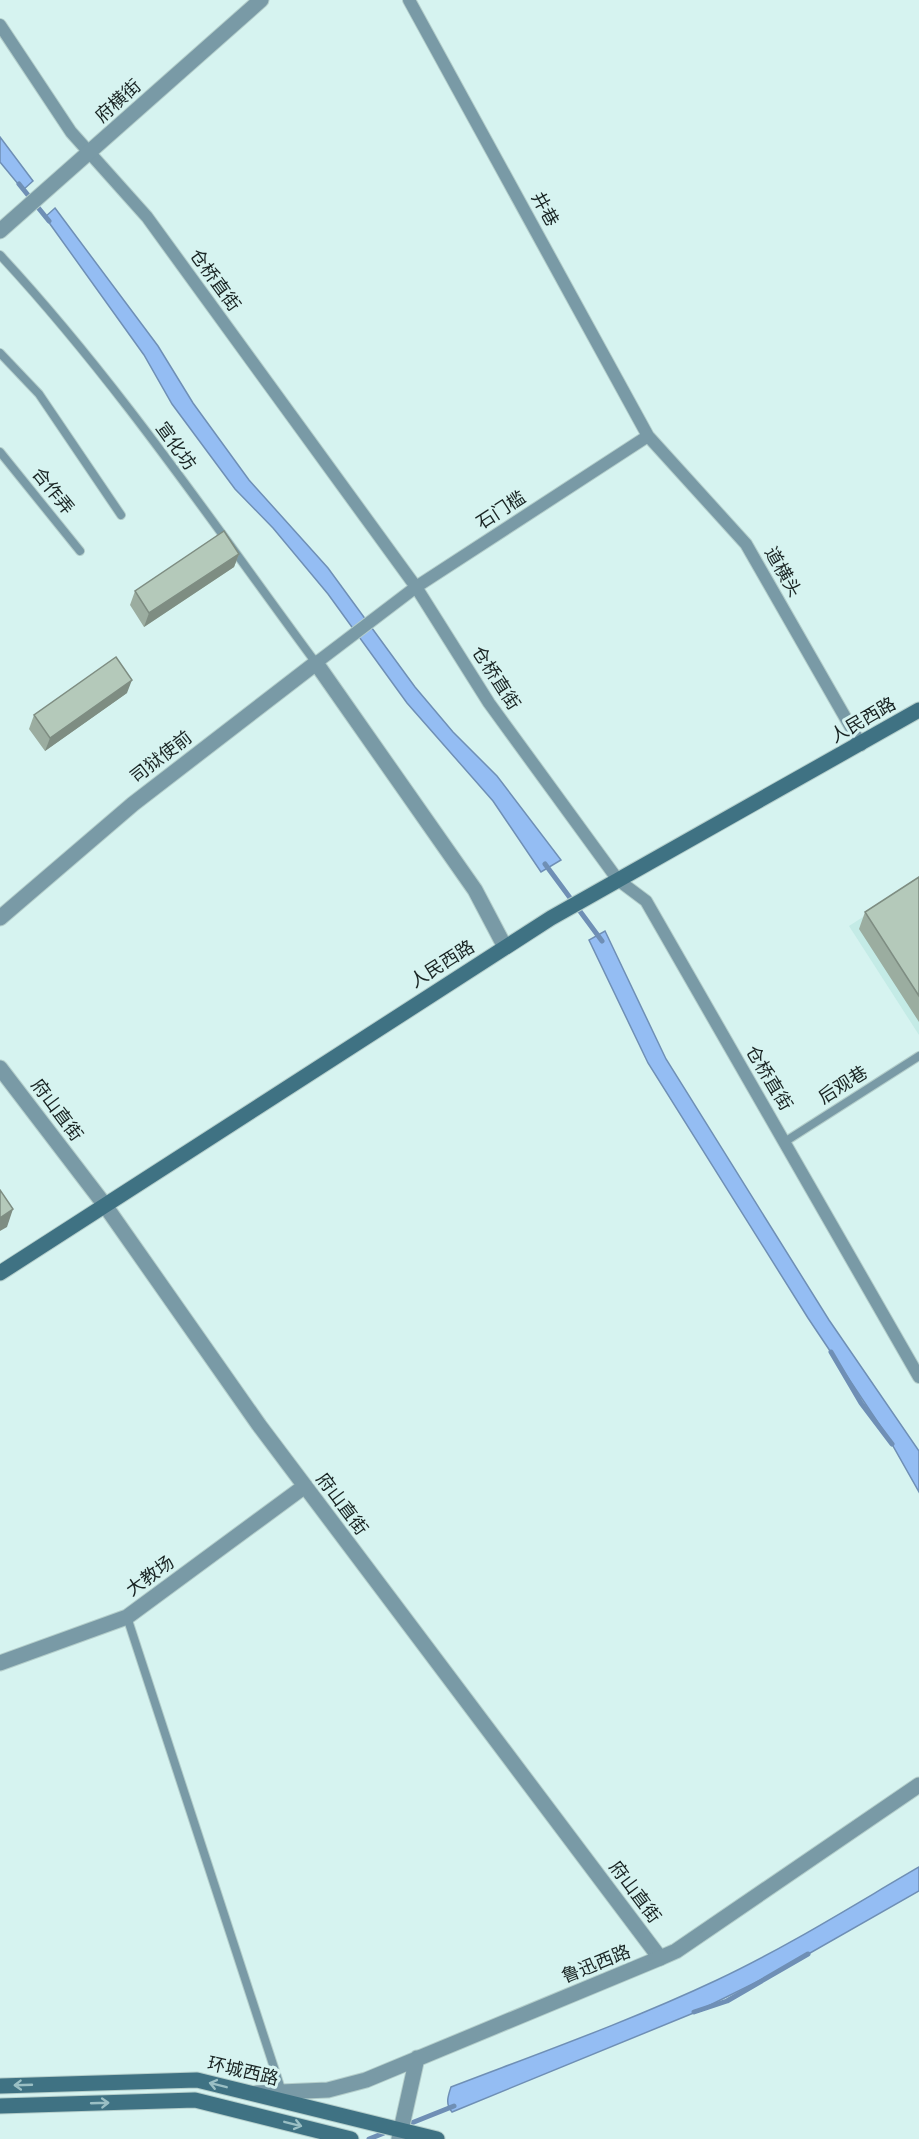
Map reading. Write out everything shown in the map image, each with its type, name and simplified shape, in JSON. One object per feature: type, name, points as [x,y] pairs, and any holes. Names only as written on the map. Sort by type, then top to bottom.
[{"type":"main road","name":"人民西路","points":[[0,1273],[551,918],[861,745],[919,710]]},
{"type":"main road","name":"环城西路","points":[[0,2086],[197,2080],[356,2120],[400,2135],[433,2138]]},
{"type":"main road","points":[[0,2106],[195,2100],[351,2139]]},
{"type":"street","name":"府横街","points":[[0,231],[261,0]]},
{"type":"street","name":"井巷","points":[[409,0],[648,436]]},
{"type":"street","name":"仓桥直街","points":[[0,25],[70,132],[147,217],[416,587],[489,704],[618,880],[646,901],[786,1141],[919,1377]]},
{"type":"street","name":"石门槛","points":[[353,635],[416,587],[648,436]]},
{"type":"street","name":"道横头","points":[[648,436],[746,544],[861,745]]},
{"type":"street","name":"司狱使前","points":[[0,918],[133,804],[353,635]]},
{"type":"street","points":[[316,663],[475,891],[505,947]]},
{"type":"street","name":"府山直街","points":[[0,1068],[104,1204],[305,1486],[660,1958]]},
{"type":"street","name":"大教场","points":[[0,1663],[127,1617],[305,1486]]},
{"type":"street","name":"鲁迅西路","points":[[251,2093],[328,2090],[366,2080],[676,1951],[919,1785]]},
{"type":"street","points":[[400,2135],[417,2058]]},
{"type":"lane","name":"宣化坊","points":[[0,255],[36,294],[127,407],[316,663]]},
{"type":"lane","points":[[0,353],[39,394],[121,515]]},
{"type":"lane","name":"合作弄","points":[[0,452],[80,551]]},
{"type":"lane","name":"后观巷","points":[[786,1141],[919,1056]]},
{"type":"lane","points":[[127,1617],[282,2092]]},
{"type":"shaded area","points":[[919,881],[919,1035],[849,926]]},
{"type":"water","points":[[0,137],[33,181],[23,190],[0,162]]},
{"type":"water","points":[[55,208],[158,346],[193,403],[249,480],[328,568],[415,687],[453,732],[497,776],[561,860],[541,872],[493,801],[407,703],[328,594],[273,528],[235,489],[172,404],[144,355],[45,217]]},
{"type":"water","points":[[605,931],[666,1059],[829,1320],[919,1451],[919,1492],[889,1439],[808,1318],[648,1063],[589,940]]},
{"type":"water","points":[[919,1867],[919,1891],[775,1973],[696,2012],[452,2112],[448,2106],[451,2087],[618,2023],[717,1980],[794,1940]]},
{"type":"building","points":[[224,531],[239,554],[149,613],[135,591]]},
{"type":"building","points":[[116,657],[132,680],[50,738],[34,715]]},
{"type":"building","points":[[919,877],[919,996],[865,912]]},
{"type":"building","points":[[0,1190],[13,1209],[0,1218]]},
{"type":"waterway","points":[[19,184],[49,221]]},
{"type":"waterway","points":[[545,864],[602,941]]},
{"type":"waterway","points":[[831,1352],[861,1403],[892,1444]]},
{"type":"waterway","points":[[694,2012],[727,2001],[808,1954]]},
{"type":"waterway","points":[[404,2126],[454,2106]]},
{"type":"waterway","points":[[369,2139],[389,2131]]}]
